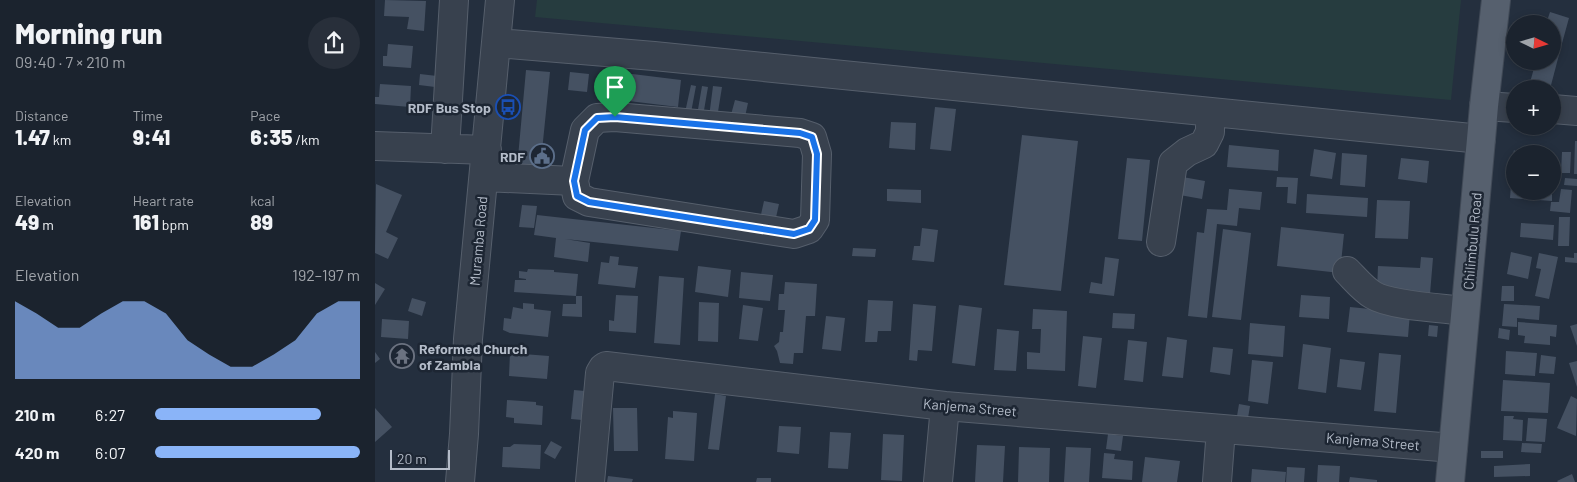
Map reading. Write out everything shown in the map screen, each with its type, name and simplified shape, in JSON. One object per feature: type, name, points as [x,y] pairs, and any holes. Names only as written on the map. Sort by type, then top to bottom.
[{"type":"main road","name":"Chilimbulu Road","points":[[1450,482],[1484,106],[1496,0]]},
{"type":"street","points":[[445,149],[454,0]]},
{"type":"street","name":"Muramba Road","points":[[460,482],[469,339],[500,0]]},
{"type":"street","points":[[497,43],[654,56],[1481,139]]},
{"type":"street","points":[[1484,106],[1506,107]]},
{"type":"street","points":[[1561,110],[1577,111]]},
{"type":"street","points":[[1161,242],[1173,163],[1187,152],[1204,144],[1210,132],[1210,112]]},
{"type":"street","points":[[615,117],[800,133],[812,137],[817,154],[815,220],[809,229],[794,234],[589,202],[577,196],[574,181],[585,130],[597,118],[615,117]]},
{"type":"street","points":[[375,146],[487,150]]},
{"type":"street","points":[[484,177],[574,181]]},
{"type":"street","points":[[1347,271],[1375,296],[1393,302],[1465,311]]},
{"type":"street","name":"Kanjema Street","points":[[590,482],[600,373],[606,366],[945,406],[1453,448]]},
{"type":"street","points":[[938,482],[945,406]]},
{"type":"street","points":[[1217,482],[1221,429]]},
{"type":"green space","points":[[537,0],[1461,0],[1451,100],[535,17]]},
{"type":"building","points":[[385,0],[426,1],[424,31],[407,29],[409,17],[384,16]]},
{"type":"building","points":[[1550,12],[1560,15],[1549,15]]},
{"type":"building","points":[[1561,15],[1569,18],[1561,47]]},
{"type":"building","points":[[388,44],[413,46],[411,68],[383,66],[383,56],[387,56]]},
{"type":"building","points":[[526,70],[550,72],[540,171],[517,168]]},
{"type":"building","points":[[1533,70],[1555,70],[1552,80],[1531,80]]},
{"type":"building","points":[[608,71],[681,80],[678,107],[604,98]]},
{"type":"building","points":[[570,72],[589,74],[587,92],[568,90]]},
{"type":"building","points":[[420,74],[437,76],[435,87],[419,85]]},
{"type":"building","points":[[380,84],[411,86],[410,107],[375,104],[375,97],[379,97]]},
{"type":"building","points":[[691,85],[696,86],[690,118],[684,117]]},
{"type":"building","points":[[702,86],[708,87],[702,122],[696,121]]},
{"type":"building","points":[[713,86],[722,87],[717,118],[709,117]]},
{"type":"building","points":[[735,100],[748,103],[743,126],[729,122]]},
{"type":"building","points":[[935,107],[956,109],[951,151],[930,149]]},
{"type":"building","points":[[891,122],[916,123],[915,150],[889,148]]},
{"type":"building","points":[[1022,135],[1078,141],[1061,291],[1004,285]]},
{"type":"building","points":[[1575,141],[1577,141],[1577,174],[1574,174]]},
{"type":"building","points":[[1229,145],[1279,150],[1278,171],[1227,167]]},
{"type":"building","points":[[1314,149],[1336,153],[1332,179],[1310,176]]},
{"type":"building","points":[[1562,152],[1571,152],[1570,173],[1561,173]]},
{"type":"building","points":[[1342,153],[1367,155],[1365,187],[1340,185]]},
{"type":"building","points":[[1127,158],[1150,160],[1142,241],[1118,239]]},
{"type":"building","points":[[1401,158],[1429,161],[1427,183],[1398,179]]},
{"type":"building","points":[[1177,176],[1205,181],[1202,199],[1174,194]]},
{"type":"building","points":[[1277,177],[1298,178],[1296,204],[1287,203],[1288,187],[1276,187]]},
{"type":"building","points":[[1565,178],[1577,179],[1577,186],[1564,185]]},
{"type":"building","points":[[376,184],[402,195],[386,232],[398,238],[388,259],[375,253]]},
{"type":"building","points":[[887,189],[921,190],[921,203],[887,201]]},
{"type":"building","points":[[1229,189],[1262,192],[1260,210],[1239,208],[1237,226],[1217,224],[1207,318],[1188,316],[1197,232],[1204,233],[1207,209],[1227,210]]},
{"type":"building","points":[[1561,189],[1572,190],[1570,213],[1550,211],[1551,202],[1559,202],[1561,200]]},
{"type":"building","points":[[1307,194],[1368,198],[1367,217],[1306,213]]},
{"type":"building","points":[[1377,200],[1410,201],[1408,239],[1375,238]]},
{"type":"building","points":[[764,201],[779,204],[775,222],[760,219]]},
{"type":"building","points":[[522,205],[537,206],[534,228],[519,227]]},
{"type":"building","points":[[537,215],[681,231],[678,251],[565,239],[590,243],[588,262],[554,257],[556,238],[534,235]]},
{"type":"building","points":[[1559,217],[1570,217],[1569,246],[1558,246]]},
{"type":"building","points":[[1521,223],[1554,225],[1553,240],[1520,237]]},
{"type":"building","points":[[1281,227],[1344,234],[1340,273],[1277,266]]},
{"type":"building","points":[[922,228],[938,230],[934,262],[912,260],[914,246],[920,246]]},
{"type":"building","points":[[1223,229],[1251,233],[1241,320],[1212,317]]},
{"type":"building","points":[[853,248],[876,249],[875,257],[852,256]]},
{"type":"building","points":[[1511,252],[1532,257],[1528,279],[1507,274]]},
{"type":"building","points":[[1539,253],[1558,257],[1549,299],[1535,296],[1541,269],[1536,268]]},
{"type":"building","points":[[1574,253],[1577,253],[1577,263],[1565,262],[1565,257],[1574,258]]},
{"type":"building","points":[[610,256],[619,257],[618,265],[638,267],[635,288],[598,284],[601,262],[609,263]]},
{"type":"building","points":[[1105,257],[1119,259],[1114,296],[1089,293],[1091,282],[1102,284]]},
{"type":"building","points":[[1421,257],[1433,258],[1430,294],[1377,290],[1378,266],[1420,268]]},
{"type":"building","points":[[698,266],[731,270],[728,297],[695,292]]},
{"type":"building","points":[[528,269],[554,270],[554,272],[578,274],[576,296],[514,292],[515,280],[526,280],[519,278],[519,271],[527,272]]},
{"type":"building","points":[[741,272],[773,275],[770,301],[739,298]]},
{"type":"building","points":[[659,276],[684,278],[680,345],[654,343]]},
{"type":"building","points":[[785,282],[817,284],[815,316],[806,316],[803,353],[794,353],[793,364],[780,363],[774,346],[779,342],[780,332],[783,332],[785,310],[778,310],[779,294],[784,294]]},
{"type":"building","points":[[375,283],[385,289],[375,305]]},
{"type":"building","points":[[1502,286],[1514,286],[1514,301],[1501,301]]},
{"type":"building","points":[[616,295],[638,296],[636,333],[609,331],[609,320],[614,321]]},
{"type":"building","points":[[1301,295],[1330,297],[1329,319],[1299,317]]},
{"type":"building","points":[[576,296],[582,296],[582,317],[562,316],[563,304],[576,304]]},
{"type":"building","points":[[412,298],[426,302],[422,316],[408,311]]},
{"type":"building","points":[[868,300],[893,301],[891,331],[878,331],[877,342],[865,342]]},
{"type":"building","points":[[699,302],[719,303],[718,342],[698,341]]},
{"type":"building","points":[[523,303],[534,304],[534,309],[551,311],[548,337],[510,333],[503,330],[504,318],[511,319],[513,307],[523,309]]},
{"type":"building","points":[[913,304],[936,306],[932,351],[918,350],[917,361],[909,360]]},
{"type":"building","points":[[1504,304],[1540,306],[1539,320],[1517,318],[1517,327],[1502,326]]},
{"type":"building","points":[[743,305],[763,308],[758,341],[739,339]]},
{"type":"building","points":[[959,305],[982,308],[975,366],[952,363]]},
{"type":"building","points":[[1350,307],[1410,313],[1408,337],[1347,332]]},
{"type":"building","points":[[1033,309],[1067,311],[1065,371],[1027,369],[1027,352],[1040,353],[1041,329],[1032,329]]},
{"type":"building","points":[[1113,313],[1135,314],[1134,329],[1112,328]]},
{"type":"building","points":[[826,316],[845,318],[841,351],[822,349]]},
{"type":"building","points":[[382,319],[409,321],[408,339],[381,337]]},
{"type":"building","points":[[1518,322],[1557,325],[1556,337],[1550,336],[1550,345],[1524,343],[1525,336],[1518,335]]},
{"type":"building","points":[[1250,323],[1285,326],[1283,357],[1248,354]]},
{"type":"building","points":[[1577,324],[1577,346],[1570,326]]},
{"type":"building","points":[[1429,325],[1438,326],[1437,337],[1428,336]]},
{"type":"building","points":[[1499,328],[1510,330],[1509,340],[1498,338]]},
{"type":"building","points":[[997,329],[1019,331],[1016,371],[994,370]]},
{"type":"building","points":[[1083,336],[1102,338],[1096,388],[1078,386]]},
{"type":"building","points":[[1167,337],[1187,340],[1183,378],[1162,376]]},
{"type":"building","points":[[1128,340],[1147,342],[1143,382],[1124,380]]},
{"type":"building","points":[[1303,344],[1331,348],[1326,393],[1298,389]]},
{"type":"building","points":[[1213,347],[1233,349],[1230,375],[1210,372]]},
{"type":"building","points":[[1506,351],[1537,353],[1535,376],[1505,374]]},
{"type":"building","points":[[375,352],[380,359],[375,363]]},
{"type":"building","points":[[510,353],[549,356],[547,379],[509,376]]},
{"type":"building","points":[[1379,353],[1401,355],[1396,413],[1374,411]]},
{"type":"building","points":[[1541,355],[1556,357],[1554,374],[1539,373]]},
{"type":"building","points":[[1340,359],[1365,362],[1361,390],[1337,387]]},
{"type":"building","points":[[1252,360],[1273,362],[1268,404],[1248,401]]},
{"type":"building","points":[[1577,361],[1577,387],[1569,363]]},
{"type":"building","points":[[1503,380],[1550,383],[1548,413],[1501,411]]},
{"type":"building","points":[[574,390],[585,391],[582,420],[571,419]]},
{"type":"building","points":[[715,394],[726,396],[719,450],[708,449]]},
{"type":"building","points":[[1571,396],[1577,399],[1576,436],[1557,428]]},
{"type":"building","points":[[507,400],[536,402],[536,405],[543,406],[542,425],[514,423],[514,418],[506,417]]},
{"type":"building","points":[[1239,404],[1250,406],[1248,418],[1237,416]]},
{"type":"building","points":[[375,408],[392,427],[375,442]]},
{"type":"building","points":[[613,408],[637,408],[638,451],[614,451]]},
{"type":"building","points":[[673,411],[697,413],[694,461],[665,459],[668,417],[673,418]]},
{"type":"building","points":[[1504,416],[1514,416],[1513,419],[1523,420],[1522,441],[1503,440]]},
{"type":"building","points":[[1528,418],[1547,419],[1545,442],[1526,441]]},
{"type":"building","points":[[779,426],[801,427],[799,454],[777,452]]},
{"type":"building","points":[[830,432],[851,433],[848,469],[828,468]]},
{"type":"building","points":[[883,434],[904,435],[902,481],[881,480]]},
{"type":"building","points":[[1108,434],[1123,436],[1121,451],[1106,449]]},
{"type":"building","points":[[551,441],[562,447],[555,459],[544,453]]},
{"type":"building","points":[[1522,443],[1542,444],[1541,453],[1521,452]]},
{"type":"building","points":[[514,444],[541,445],[540,469],[502,467],[503,447],[510,447]]},
{"type":"building","points":[[977,445],[1005,446],[1003,482],[975,482]]},
{"type":"building","points":[[1019,447],[1050,448],[1049,482],[1018,482]]},
{"type":"building","points":[[1066,447],[1091,448],[1089,482],[1064,482]]},
{"type":"building","points":[[1481,451],[1503,451],[1503,458],[1481,458]]},
{"type":"building","points":[[1104,453],[1115,454],[1114,459],[1133,461],[1132,480],[1102,478]]},
{"type":"building","points":[[1145,457],[1180,461],[1177,482],[1142,482]]},
{"type":"building","points":[[1530,464],[1530,476],[1494,477],[1494,466]]},
{"type":"building","points":[[1318,465],[1340,466],[1339,482],[1317,482]]},
{"type":"building","points":[[1287,467],[1305,468],[1304,482],[1286,482]]},
{"type":"building","points":[[1252,469],[1286,472],[1285,482],[1251,482]]},
{"type":"building","points":[[1572,474],[1575,482],[1557,481]]},
{"type":"building","points":[[608,476],[633,479],[632,482],[607,482]]},
{"type":"building","points":[[1350,477],[1377,480],[1377,482],[1349,482]]},
{"type":"building","points":[[757,478],[771,478],[771,482],[756,482]]},
{"type":"place","name":"RDF Bus Stop","points":[[508,107]]},
{"type":"place","name":"RDF","points":[[542,156]]},
{"type":"place","name":"Reformed Church of Zambia","points":[[402,356]]},
{"type":"route","points":[[615,117],[800,133],[812,137],[817,154],[815,220],[809,229],[794,234],[589,202],[577,196],[574,181],[585,130],[597,118],[615,117]]}]
